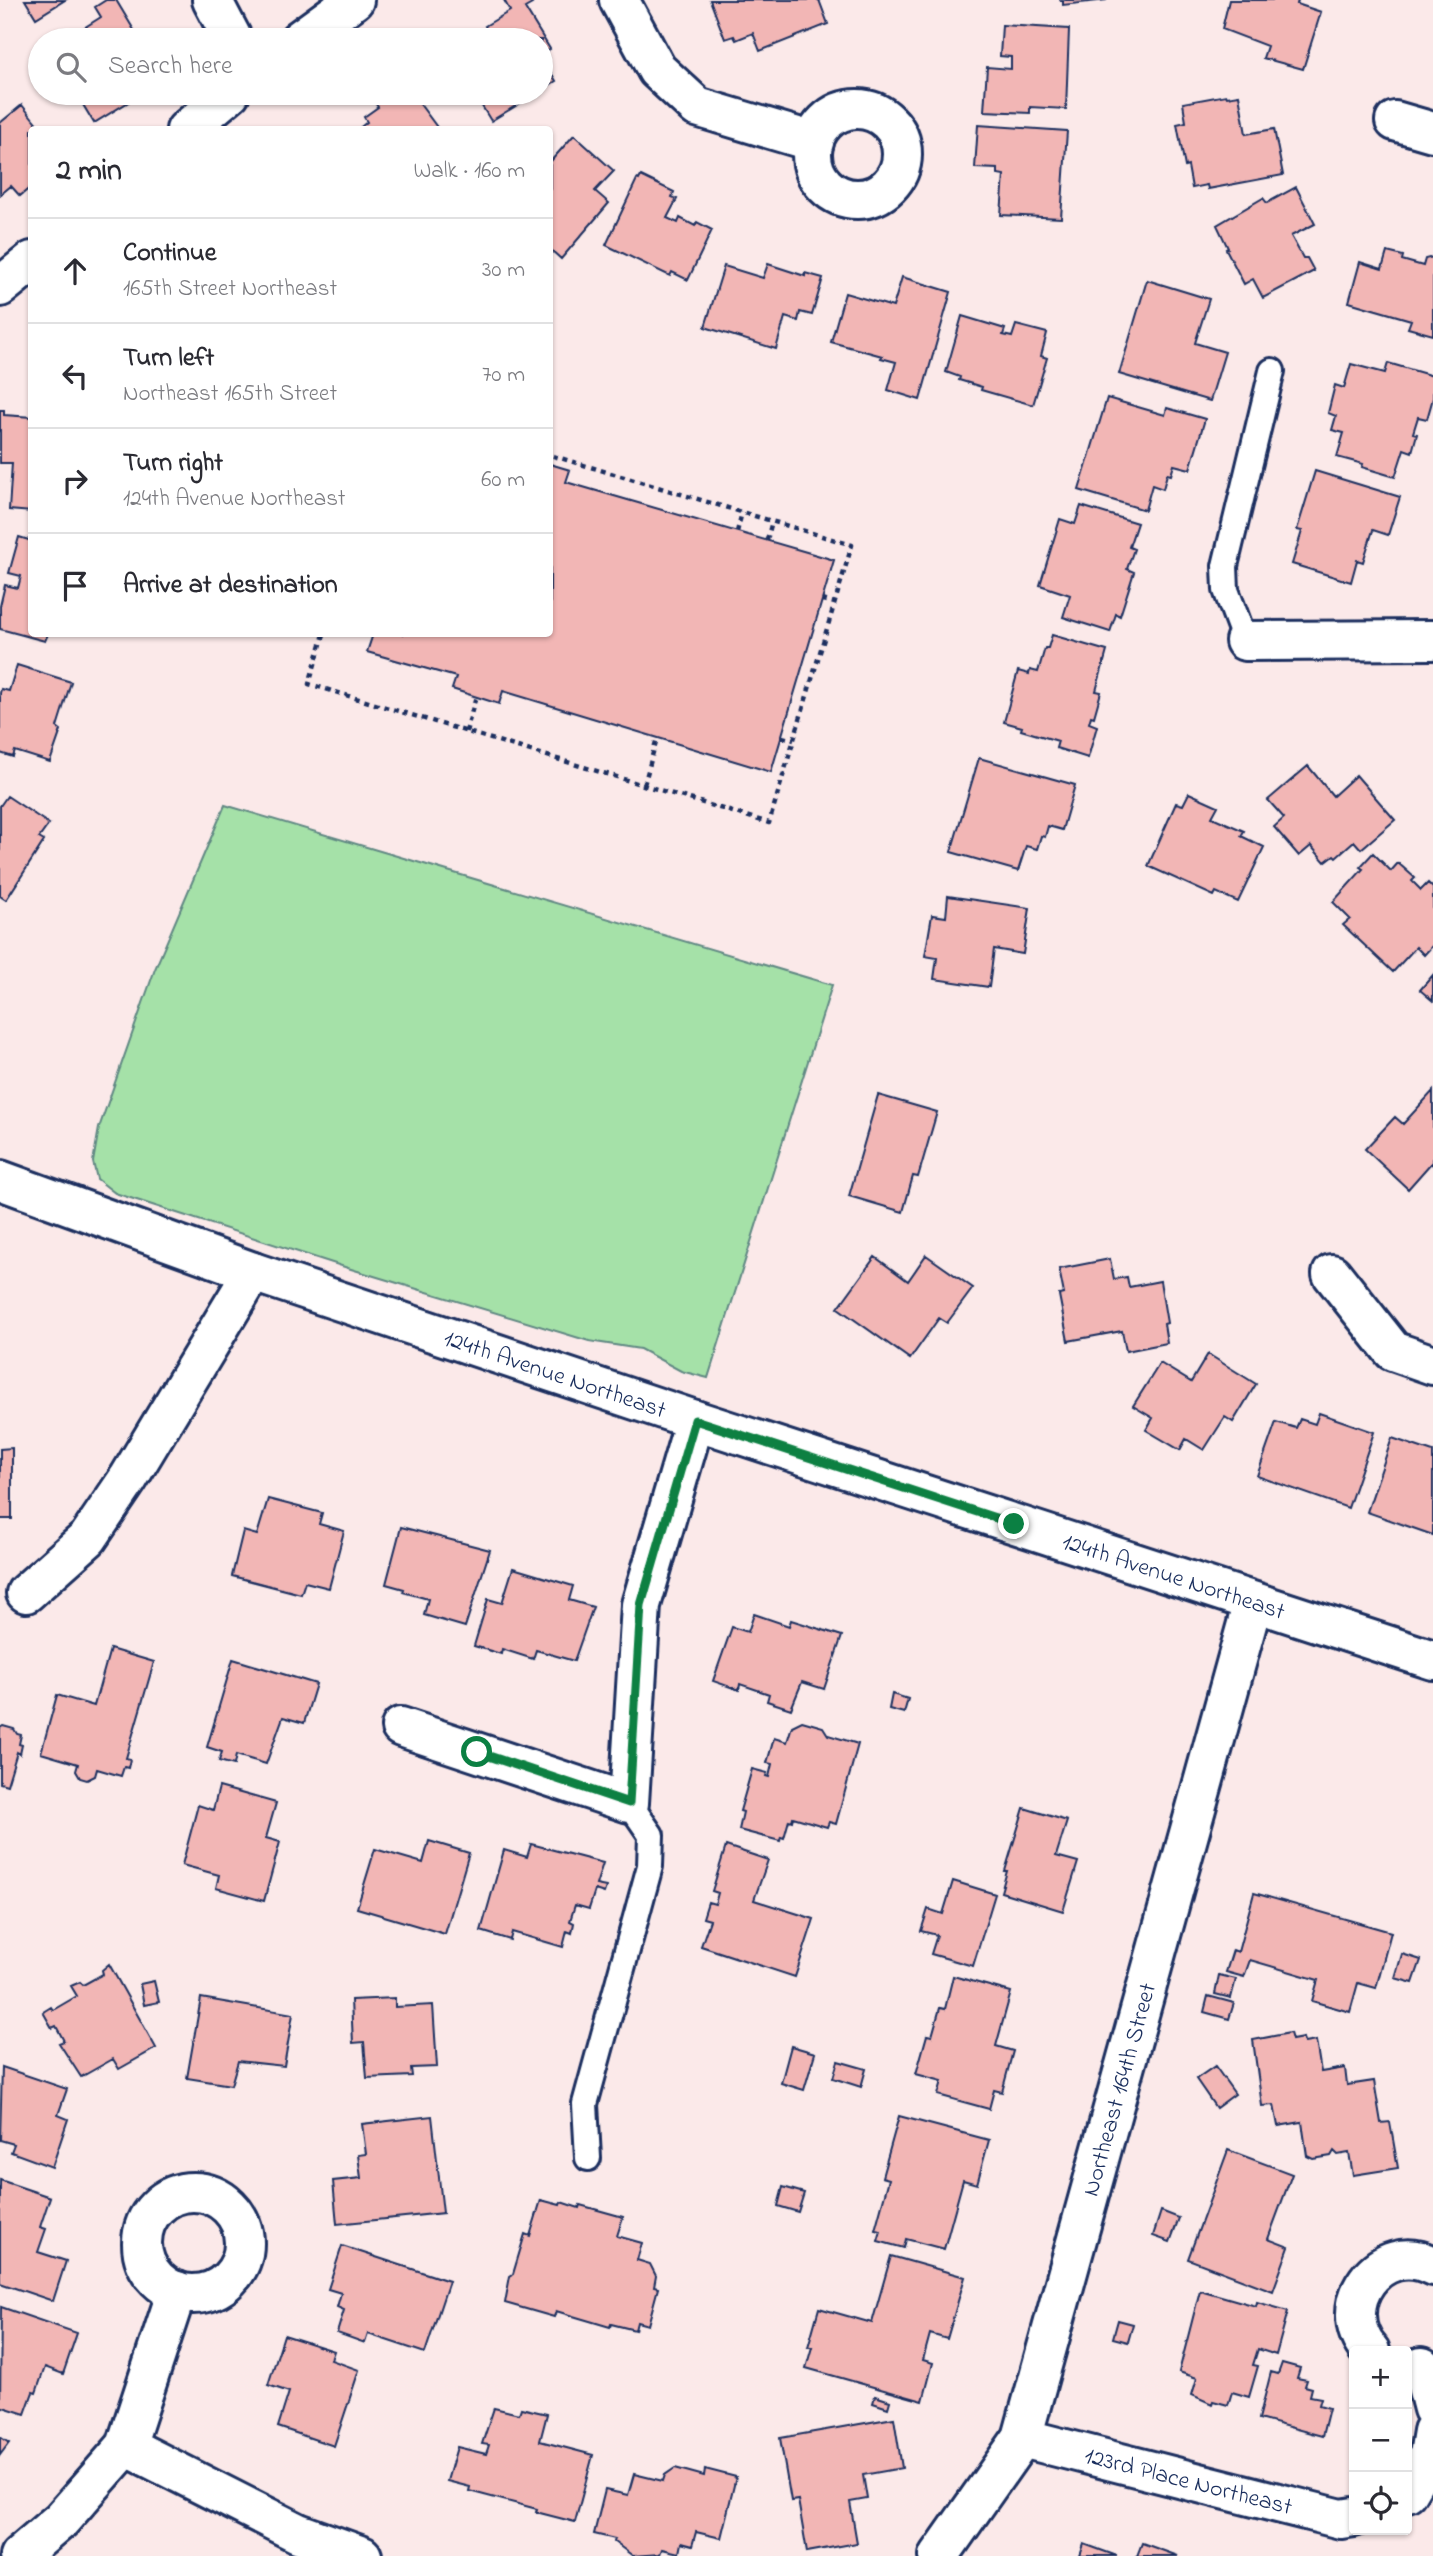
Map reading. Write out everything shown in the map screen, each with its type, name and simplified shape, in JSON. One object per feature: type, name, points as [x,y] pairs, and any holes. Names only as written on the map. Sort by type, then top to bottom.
[{"type":"street","points":[[212,0],[227,28]]},
{"type":"street","points":[[316,28],[354,0]]},
{"type":"street","points":[[619,0],[657,70],[696,107],[814,142]]},
{"type":"street","points":[[191,126],[216,105]]},
{"type":"street","points":[[1395,121],[1433,132]]},
{"type":"street","points":[[0,287],[28,264]]},
{"type":"street","points":[[1245,641],[1433,640]]},
{"type":"street","name":"124th Avenue Northeast","points":[[0,1180],[253,1272],[695,1420],[1433,1660]]},
{"type":"street","points":[[26,1593],[88,1538],[128,1479],[253,1272]]},
{"type":"street","points":[[1332,1274],[1393,1351],[1433,1364]]},
{"type":"street","points":[[401,1727],[629,1803],[641,1605],[695,1420]]},
{"type":"street","name":"Northeast 164th Street","points":[[939,2556],[1021,2438],[1253,1602]]},
{"type":"street","points":[[1366,2346],[1357,2328],[1355,2311],[1359,2294],[1367,2279],[1380,2268],[1396,2261],[1412,2259],[1433,2266]]},
{"type":"street","points":[[19,2556],[61,2520],[126,2446],[177,2291]]},
{"type":"street","points":[[1421,2366],[1433,2409]]},
{"type":"street","points":[[1412,2484],[1429,2455],[1433,2431]]},
{"type":"street","name":"123rd Place Northeast","points":[[1021,2438],[1340,2519],[1349,2518]]},
{"type":"street","points":[[126,2446],[299,2533],[362,2556]]},
{"type":"lane","points":[[1245,641],[1226,590],[1225,566],[1272,371]]},
{"type":"lane","points":[[588,2158],[585,2104],[650,1866],[651,1835],[629,1803]]},
{"type":"path","points":[[323,637],[309,684],[769,823],[852,545],[553,457]]},
{"type":"path","points":[[737,532],[742,512]]},
{"type":"path","points":[[767,540],[772,521]]},
{"type":"path","points":[[822,600],[835,603]]},
{"type":"path","points":[[466,732],[476,696]]},
{"type":"path","points":[[782,737],[794,740]]},
{"type":"path","points":[[644,785],[657,738]]},
{"type":"green space","points":[[225,805],[832,985],[708,1378],[681,1371],[640,1349],[589,1341],[351,1269],[115,1193],[97,1179],[93,1162],[99,1128],[155,969]]},
{"type":"building","points":[[25,0],[65,0],[36,18]]},
{"type":"building","points":[[106,0],[116,0],[133,28],[84,28],[101,17],[95,7]]},
{"type":"building","points":[[504,0],[529,0],[532,4],[525,8],[537,28],[486,28],[485,26],[510,11]]},
{"type":"building","points":[[710,0],[819,0],[828,24],[760,51],[753,33],[736,40],[734,36],[725,39]]},
{"type":"building","points":[[1063,0],[1107,0],[1063,5]]},
{"type":"building","points":[[1229,0],[1298,0],[1297,4],[1321,12],[1303,69],[1263,58],[1267,46],[1222,29]]},
{"type":"building","points":[[1002,25],[1069,29],[1066,109],[1030,107],[1030,113],[984,111],[987,67],[1011,69],[1011,57],[1000,56]]},
{"type":"building","points":[[1239,95],[1246,134],[1274,129],[1283,175],[1208,189],[1207,185],[1192,188],[1177,124],[1186,122],[1183,103]]},
{"type":"building","points":[[22,105],[39,126],[28,126],[28,189],[20,196],[11,186],[0,195],[0,123]]},
{"type":"building","points":[[83,105],[123,105],[94,123]]},
{"type":"building","points":[[377,105],[421,105],[436,126],[362,126],[367,122],[364,117],[378,107]]},
{"type":"building","points":[[481,105],[517,105],[491,121]]},
{"type":"building","points":[[978,125],[1067,131],[1061,218],[1001,215],[1004,175],[998,174],[998,169],[975,168]]},
{"type":"building","points":[[574,135],[614,171],[595,191],[609,203],[561,259],[553,252],[553,159]]},
{"type":"building","points":[[641,176],[674,192],[672,197],[677,199],[667,218],[678,223],[680,218],[695,226],[697,222],[712,230],[688,280],[672,272],[670,276],[606,245],[637,179]]},
{"type":"building","points":[[1296,187],[1315,224],[1291,236],[1314,271],[1263,298],[1253,279],[1244,284],[1217,225],[1263,198],[1267,203]]},
{"type":"building","points":[[1387,252],[1423,266],[1425,259],[1433,257],[1433,335],[1408,328],[1411,320],[1349,302],[1360,262],[1382,269]]},
{"type":"building","points":[[768,264],[805,276],[805,273],[823,278],[812,315],[800,312],[798,321],[785,317],[776,349],[705,327],[724,266],[763,278]]},
{"type":"building","points":[[902,277],[951,292],[920,400],[888,390],[896,362],[831,342],[845,293],[893,307]]},
{"type":"building","points":[[1147,280],[1209,299],[1195,343],[1225,352],[1210,401],[1119,374]]},
{"type":"building","points":[[962,316],[1005,329],[1003,335],[1012,337],[1016,325],[1047,333],[1041,356],[1047,358],[1033,405],[981,390],[982,387],[959,380],[960,377],[946,372]]},
{"type":"building","points":[[1388,363],[1433,376],[1433,398],[1427,419],[1418,417],[1413,433],[1417,434],[1412,452],[1404,449],[1395,477],[1337,457],[1344,433],[1332,430],[1336,416],[1328,413],[1335,385],[1344,388],[1351,364],[1385,373]]},
{"type":"building","points":[[1107,398],[1165,415],[1167,408],[1205,419],[1190,469],[1174,465],[1171,475],[1167,474],[1163,489],[1152,485],[1145,510],[1079,490]]},
{"type":"building","points":[[0,410],[4,410],[4,415],[28,417],[28,512],[9,510],[12,463],[0,463]]},
{"type":"building","points":[[553,465],[570,470],[566,482],[834,560],[771,772],[503,691],[499,704],[452,689],[456,677],[367,652],[372,637],[553,637]]},
{"type":"building","points":[[1315,471],[1400,497],[1388,535],[1373,530],[1363,562],[1357,560],[1351,582],[1292,564],[1302,531],[1297,530]]},
{"type":"building","points":[[1081,506],[1137,523],[1129,547],[1134,549],[1127,569],[1134,572],[1120,616],[1116,614],[1110,632],[1063,617],[1070,595],[1040,585],[1060,519],[1075,524]]},
{"type":"building","points":[[19,537],[28,540],[28,636],[0,629],[0,606],[5,585],[18,588],[21,576],[9,573]]},
{"type":"building","points":[[1052,635],[1107,651],[1096,691],[1101,692],[1094,717],[1091,716],[1089,723],[1097,726],[1088,758],[1056,748],[1058,741],[1004,722],[1018,671],[1029,674],[1030,670],[1038,672]]},
{"type":"building","points":[[30,637],[47,637],[45,641]]},
{"type":"building","points":[[17,665],[71,682],[57,727],[61,730],[50,762],[15,751],[13,757],[0,753],[0,693],[1,689],[9,691]]},
{"type":"building","points":[[979,758],[1075,785],[1062,830],[1048,826],[1037,849],[1026,846],[1018,871],[951,852]]},
{"type":"building","points":[[1308,766],[1333,796],[1356,775],[1395,820],[1361,849],[1354,841],[1336,857],[1334,855],[1325,862],[1311,846],[1299,856],[1274,827],[1284,818],[1268,800]]},
{"type":"building","points":[[1189,793],[1218,806],[1212,817],[1244,831],[1241,836],[1264,847],[1238,902],[1216,892],[1214,896],[1148,866],[1176,803],[1183,805]]},
{"type":"building","points":[[7,796],[49,824],[39,838],[44,841],[6,900],[0,896],[0,806]]},
{"type":"building","points":[[1373,853],[1391,871],[1398,863],[1415,878],[1412,881],[1421,890],[1428,883],[1433,888],[1433,945],[1424,955],[1416,947],[1393,972],[1343,925],[1350,919],[1333,902],[1363,869],[1360,867]]},
{"type":"building","points":[[948,896],[1030,908],[1023,954],[994,949],[989,987],[934,979],[937,958],[925,956],[932,915],[946,917]]},
{"type":"building","points":[[1433,975],[1433,1001],[1420,990]]},
{"type":"building","points":[[1433,1091],[1433,1165],[1431,1163],[1408,1189],[1365,1149],[1395,1117],[1403,1124]]},
{"type":"building","points":[[878,1095],[937,1112],[918,1177],[913,1176],[903,1212],[849,1196]]},
{"type":"building","points":[[926,1255],[973,1288],[947,1323],[939,1318],[910,1359],[838,1308],[875,1257],[908,1281]]},
{"type":"building","points":[[1110,1259],[1114,1279],[1127,1277],[1129,1287],[1160,1281],[1167,1323],[1164,1324],[1167,1343],[1126,1351],[1122,1331],[1068,1341],[1059,1295],[1064,1294],[1059,1269]]},
{"type":"building","points":[[1208,1354],[1256,1384],[1233,1422],[1225,1417],[1204,1450],[1186,1439],[1180,1450],[1146,1430],[1153,1418],[1133,1406],[1160,1363],[1191,1382]]},
{"type":"building","points":[[1319,1413],[1374,1432],[1348,1508],[1257,1476],[1276,1422],[1296,1428],[1300,1419],[1315,1424]]},
{"type":"building","points":[[1392,1438],[1433,1452],[1433,1535],[1367,1512]]},
{"type":"building","points":[[12,1448],[12,1519],[0,1519],[0,1449]]},
{"type":"building","points":[[268,1499],[322,1513],[319,1524],[344,1531],[329,1588],[305,1582],[301,1594],[232,1576],[243,1531],[257,1535]]},
{"type":"building","points":[[401,1527],[490,1550],[465,1627],[424,1615],[428,1599],[386,1584]]},
{"type":"building","points":[[513,1568],[573,1586],[569,1600],[593,1607],[574,1661],[536,1650],[533,1659],[502,1649],[501,1654],[474,1646],[488,1599],[502,1603]]},
{"type":"building","points":[[754,1614],[789,1626],[791,1620],[842,1636],[824,1689],[802,1682],[791,1709],[767,1701],[769,1694],[740,1684],[739,1690],[713,1681],[732,1627],[748,1632]]},
{"type":"building","points":[[110,1649],[154,1662],[126,1758],[130,1759],[128,1768],[124,1767],[121,1776],[97,1769],[95,1776],[87,1780],[80,1778],[76,1771],[78,1764],[41,1753],[57,1695],[94,1706]]},
{"type":"building","points":[[233,1659],[316,1684],[304,1723],[283,1717],[266,1764],[236,1755],[234,1765],[219,1761],[222,1752],[207,1747]]},
{"type":"building","points":[[892,1694],[908,1699],[904,1713],[889,1709]]},
{"type":"building","points":[[802,1721],[823,1727],[828,1735],[858,1744],[836,1824],[829,1822],[827,1827],[793,1817],[780,1841],[739,1830],[743,1812],[740,1811],[752,1769],[767,1773],[766,1776],[769,1777],[772,1764],[767,1763],[774,1738],[787,1742],[792,1726]]},
{"type":"building","points":[[3,1726],[14,1729],[21,1735],[19,1744],[22,1745],[20,1754],[17,1752],[7,1785],[0,1783],[0,1728]]},
{"type":"building","points":[[219,1787],[276,1803],[266,1838],[280,1842],[264,1901],[216,1888],[219,1875],[182,1865],[198,1805],[213,1810]]},
{"type":"building","points":[[1024,1808],[1067,1821],[1056,1856],[1078,1862],[1063,1911],[1001,1892]]},
{"type":"building","points":[[429,1841],[469,1853],[445,1934],[357,1908],[375,1849],[423,1863]]},
{"type":"building","points":[[531,1844],[603,1863],[596,1885],[606,1887],[604,1893],[595,1890],[589,1909],[575,1905],[570,1921],[574,1923],[572,1933],[567,1931],[563,1947],[512,1932],[510,1940],[481,1931],[504,1850],[527,1857]]},
{"type":"building","points":[[726,1846],[768,1860],[754,1900],[814,1919],[795,1977],[701,1946],[710,1920],[703,1918],[708,1902],[715,1904],[718,1893],[712,1891]]},
{"type":"building","points":[[953,1881],[995,1894],[973,1966],[931,1954],[937,1935],[921,1931],[928,1909],[943,1914]]},
{"type":"building","points":[[1254,1893],[1391,1932],[1376,1988],[1358,1983],[1350,2012],[1312,2001],[1318,1980],[1250,1960],[1244,1977],[1226,1972],[1233,1950],[1238,1952]]},
{"type":"building","points":[[1402,1954],[1421,1960],[1413,1983],[1395,1978]]},
{"type":"building","points":[[109,1964],[156,2048],[119,2069],[113,2059],[81,2077],[59,2043],[64,2041],[56,2026],[52,2028],[43,2012],[51,2007],[53,2010],[77,1996],[71,1986],[80,1982],[83,1985],[103,1974],[102,1970]]},
{"type":"building","points":[[1219,1975],[1236,1979],[1231,1998],[1215,1994]]},
{"type":"building","points":[[953,1976],[1011,1992],[996,2046],[1013,2051],[1002,2092],[994,2090],[989,2109],[938,2095],[942,2081],[916,2074],[927,2035],[932,2036],[940,2008],[945,2009]]},
{"type":"building","points":[[154,1981],[159,2002],[144,2005],[140,1984]]},
{"type":"building","points":[[1208,1996],[1234,2003],[1229,2019],[1204,2012]]},
{"type":"building","points":[[201,1998],[293,2014],[284,2066],[238,2061],[231,2085],[187,2078]]},
{"type":"building","points":[[395,1998],[395,2007],[433,2005],[437,2067],[411,2068],[412,2076],[367,2078],[364,2042],[353,2043],[351,2000]]},
{"type":"building","points":[[1290,2033],[1292,2040],[1303,2038],[1304,2043],[1316,2041],[1321,2072],[1345,2068],[1347,2085],[1374,2081],[1381,2123],[1390,2122],[1398,2168],[1353,2175],[1349,2153],[1338,2155],[1334,2151],[1331,2156],[1313,2159],[1307,2156],[1302,2122],[1278,2126],[1274,2105],[1262,2106],[1253,2040]]},
{"type":"building","points":[[791,2046],[815,2053],[804,2090],[781,2083]]},
{"type":"building","points":[[838,2061],[866,2069],[861,2087],[833,2078]]},
{"type":"building","points":[[1215,2066],[1235,2094],[1216,2108],[1196,2079]]},
{"type":"building","points":[[2,2067],[67,2089],[58,2115],[68,2119],[52,2167],[11,2152],[14,2144],[0,2140]]},
{"type":"building","points":[[432,2116],[443,2213],[337,2224],[333,2181],[361,2178],[358,2155],[366,2154],[362,2124]]},
{"type":"building","points":[[899,2116],[989,2140],[977,2184],[963,2180],[944,2249],[906,2239],[904,2248],[878,2241],[881,2231],[875,2230],[889,2179],[882,2177]]},
{"type":"building","points":[[1228,2150],[1292,2174],[1268,2239],[1289,2247],[1273,2291],[1188,2259]]},
{"type":"building","points":[[0,2180],[50,2197],[40,2227],[46,2229],[38,2252],[66,2261],[53,2301],[0,2283]]},
{"type":"building","points":[[783,2187],[804,2193],[798,2212],[778,2206]]},
{"type":"building","points":[[541,2200],[560,2205],[561,2202],[579,2208],[580,2205],[623,2217],[617,2236],[642,2243],[637,2260],[650,2264],[656,2276],[654,2287],[658,2288],[648,2325],[637,2322],[635,2330],[611,2324],[610,2327],[556,2311],[554,2317],[505,2303],[510,2276],[513,2274],[525,2234],[530,2236]]},
{"type":"building","points":[[1161,2211],[1179,2218],[1170,2242],[1153,2236]]},
{"type":"building","points":[[342,2246],[449,2281],[425,2353],[368,2334],[365,2343],[337,2333],[344,2310],[337,2307],[341,2293],[328,2289]]},
{"type":"building","points":[[891,2256],[965,2277],[947,2339],[930,2334],[923,2360],[933,2363],[923,2401],[806,2368],[812,2347],[808,2347],[819,2308],[872,2323]]},
{"type":"building","points":[[1200,2290],[1256,2306],[1257,2302],[1288,2311],[1276,2355],[1258,2349],[1253,2365],[1258,2366],[1249,2397],[1232,2392],[1228,2405],[1213,2401],[1212,2404],[1192,2395],[1197,2378],[1179,2372]]},
{"type":"building","points":[[1,2307],[77,2333],[63,2374],[45,2367],[25,2414],[0,2406]]},
{"type":"building","points":[[1118,2320],[1133,2324],[1128,2342],[1113,2338]]},
{"type":"building","points":[[284,2335],[334,2351],[331,2360],[359,2370],[334,2446],[278,2427],[289,2392],[268,2385]]},
{"type":"building","points":[[1282,2363],[1300,2368],[1297,2378],[1307,2380],[1305,2386],[1312,2388],[1310,2396],[1321,2398],[1319,2405],[1329,2408],[1322,2436],[1259,2419],[1271,2372],[1278,2374]]},
{"type":"building","points":[[875,2396],[890,2401],[888,2408],[873,2403]]},
{"type":"building","points":[[494,2408],[519,2414],[521,2408],[547,2414],[540,2441],[593,2455],[575,2522],[469,2491],[470,2487],[447,2481],[457,2447],[486,2454],[489,2445],[482,2444]]},
{"type":"building","points":[[894,2418],[902,2468],[863,2475],[867,2499],[850,2502],[857,2543],[807,2552],[798,2500],[791,2501],[780,2438]]},
{"type":"building","points":[[0,2437],[9,2443],[0,2455]]},
{"type":"building","points":[[675,2468],[704,2476],[705,2469],[736,2477],[721,2538],[696,2532],[692,2546],[681,2543],[679,2553],[662,2549],[660,2554],[633,2556],[614,2542],[615,2539],[594,2534],[605,2490],[628,2495],[634,2474],[663,2481],[665,2475]]},
{"type":"building","points":[[1142,2543],[1178,2556],[1137,2556]]},
{"type":"building","points":[[1084,2544],[1117,2556],[1080,2556]]},
{"type":"route","points":[[477,1752],[629,1803],[641,1605],[695,1420],[1014,1524]]}]
